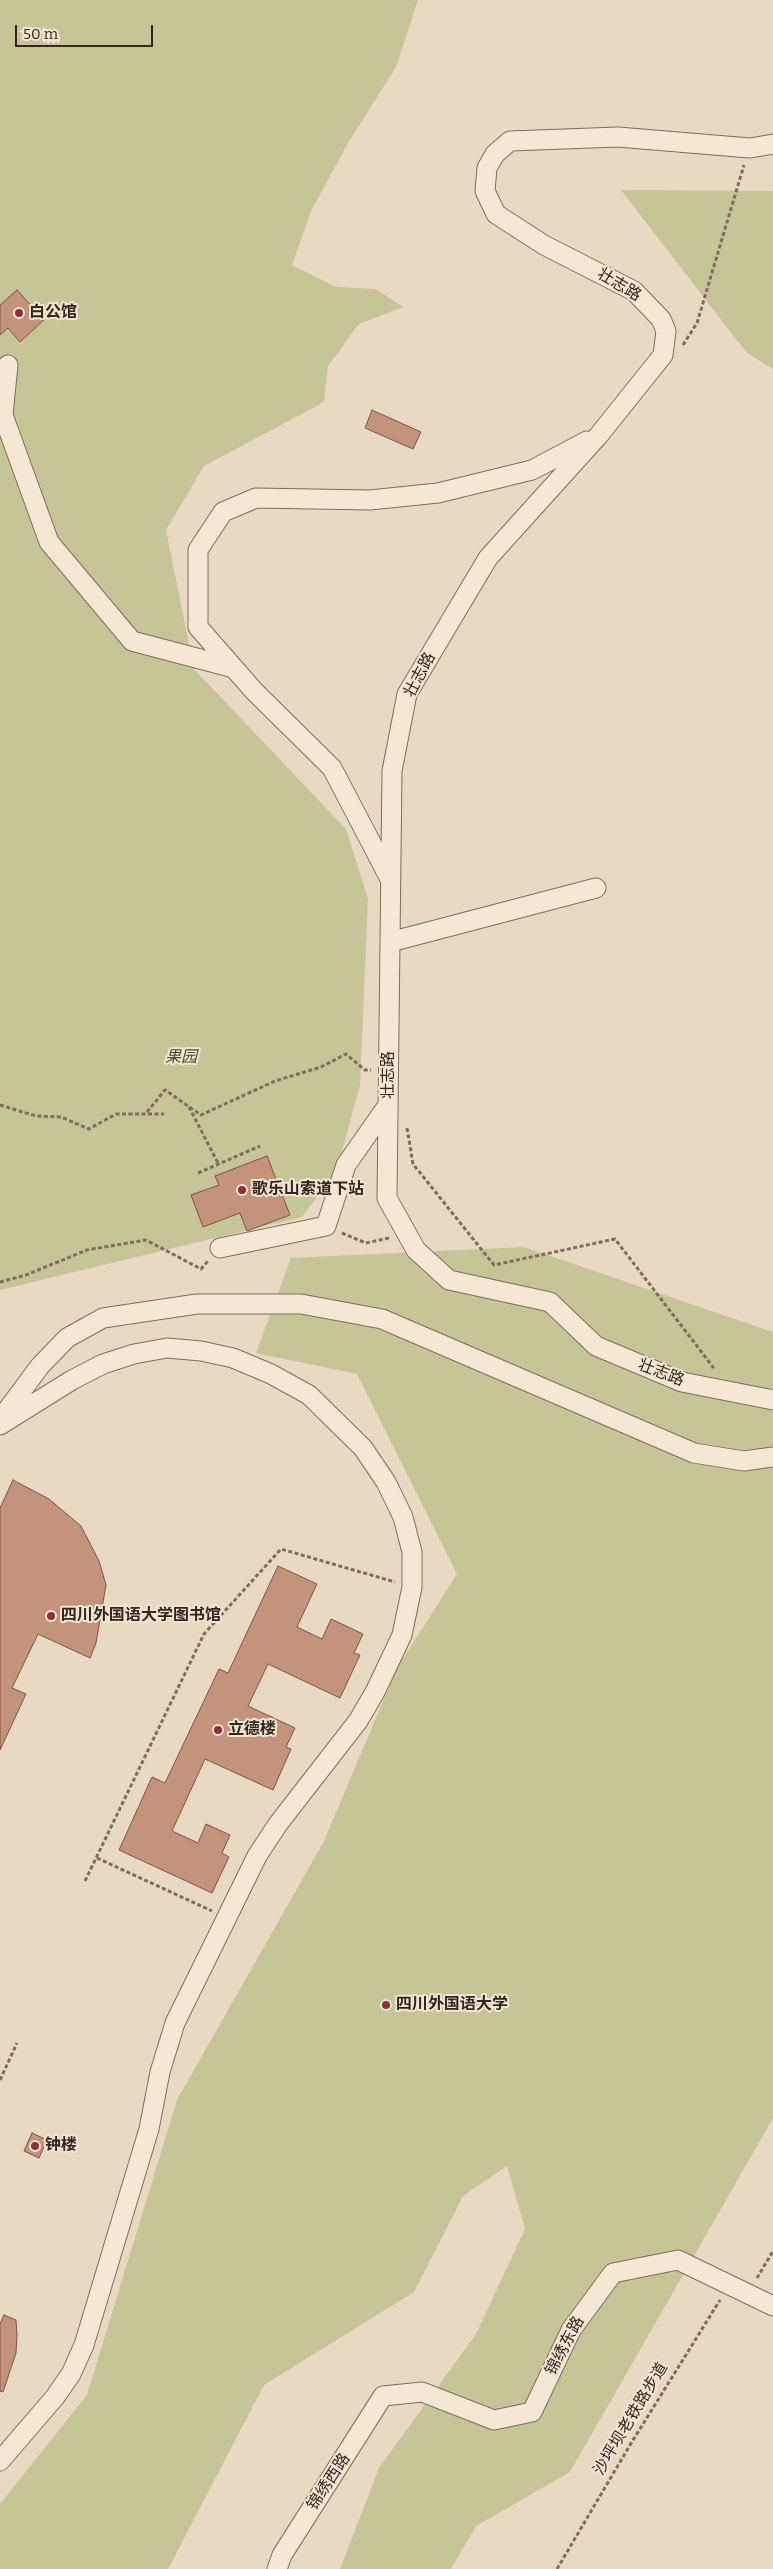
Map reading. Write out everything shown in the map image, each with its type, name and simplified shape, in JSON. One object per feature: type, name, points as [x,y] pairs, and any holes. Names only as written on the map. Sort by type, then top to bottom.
[{"type":"street","name":"壮志路","points":[[773,144],[750,148],[618,137],[510,141],[495,154],[487,168],[485,191],[496,214],[544,245],[634,291],[661,319],[666,331],[663,354],[599,435],[488,558],[407,694],[392,771],[387,1198],[416,1250],[449,1280],[550,1302],[596,1346],[682,1382],[773,1400]]},
{"type":"street","points":[[8,365],[3,415],[48,542],[132,640],[234,668]]},
{"type":"street","points":[[391,881],[332,768],[234,668],[198,627],[198,550],[224,512],[256,498],[370,500],[438,493],[532,470],[599,435]]},
{"type":"street","points":[[390,942],[596,888]]},
{"type":"street","points":[[220,1248],[326,1226],[346,1165],[388,1105]]},
{"type":"street","points":[[0,1420],[40,1366],[67,1338],[103,1318],[197,1304],[301,1304],[382,1320],[694,1453],[744,1460],[773,1457]]},
{"type":"street","points":[[0,1425],[72,1380],[103,1364],[134,1354],[167,1348],[201,1351],[233,1358],[271,1374],[309,1396],[363,1448],[386,1482],[403,1517],[412,1552],[412,1587],[402,1635],[375,1692],[358,1721],[278,1824],[262,1848],[175,2023],[167,2047],[149,2129],[84,2345],[71,2374],[55,2397],[0,2461]]},
{"type":"street","name":"锦绣东路","points":[[383,2396],[422,2392],[494,2420],[532,2412],[571,2330],[612,2273],[678,2260],[773,2306]]},
{"type":"street","name":"锦绣西路","points":[[277,2569],[282,2555],[383,2396]]},
{"type":"path","points":[[689,339],[697,323],[742,169]]},
{"type":"path","points":[[147,1112],[165,1090],[201,1114],[274,1081],[321,1067],[346,1054],[365,1070]]},
{"type":"path","points":[[0,1105],[36,1116],[61,1117],[89,1129],[116,1114],[147,1112],[164,1114]]},
{"type":"path","points":[[189,1106],[219,1165]]},
{"type":"path","points":[[407,1126],[413,1164],[494,1265],[615,1239],[713,1367],[714,1389]]},
{"type":"path","points":[[198,1174],[260,1146]]},
{"type":"path","points":[[326,1226],[366,1243],[384,1240]]},
{"type":"path","points":[[0,1282],[26,1275],[87,1250],[146,1240],[201,1269],[220,1248]]},
{"type":"path","points":[[85,1880],[204,1634],[281,1549],[412,1587]]},
{"type":"path","points":[[97,1858],[226,1918]]},
{"type":"path","points":[[0,2080],[17,2043]]},
{"type":"path","points":[[748,2294],[773,2251]]},
{"type":"path","name":"沙坪坝老铁路步道","points":[[557,2569],[692,2343],[730,2285]]},
{"type":"green space","name":"果园","points":[[0,0],[418,0],[396,67],[348,143],[311,211],[292,265],[336,287],[376,289],[403,307],[359,324],[328,366],[324,402],[204,466],[166,530],[194,669],[346,829],[368,899],[360,1085],[337,1170],[302,1217],[0,1290]]},
{"type":"green space","points":[[621,190],[773,191],[773,369],[746,352]]},
{"type":"green space","points":[[524,1247],[773,1332],[773,2118],[570,2472],[476,2526],[451,2569],[340,2569],[379,2468],[476,2334],[525,2229],[507,2166],[463,2196],[414,2292],[264,2385],[168,2569],[0,2569],[0,2504],[87,2395],[177,2100],[324,1841],[397,1668],[457,1574],[357,1374],[256,1353],[291,1258]]},
{"type":"building","name":"白公馆","points":[[17,290],[44,320],[20,342],[8,328],[0,335],[0,305]]},
{"type":"building","points":[[372,410],[421,432],[413,449],[365,428]]},
{"type":"building","name":"歌乐山索道下站","points":[[267,1156],[290,1215],[247,1231],[240,1213],[203,1227],[191,1195],[219,1185],[215,1176]]},
{"type":"building","name":"四川外国语大学图书馆","points":[[13,1480],[49,1499],[81,1526],[99,1561],[106,1585],[96,1643],[90,1658],[38,1634],[12,1688],[26,1694],[0,1750],[0,1508]]},
{"type":"building","name":"立德楼","points":[[278,1566],[317,1584],[297,1627],[322,1639],[331,1619],[363,1634],[354,1653],[360,1655],[340,1698],[268,1664],[248,1706],[295,1728],[286,1747],[291,1749],[273,1790],[205,1759],[172,1831],[198,1843],[206,1824],[230,1835],[222,1853],[229,1857],[212,1893],[119,1850],[152,1777],[165,1783],[219,1669],[228,1673]]},
{"type":"building","name":"钟楼","points":[[32,2133],[47,2140],[39,2158],[24,2151]]},
{"type":"building","points":[[4,2315],[16,2320],[17,2335],[16,2353],[3,2392],[0,2391],[0,2324]]},
{"type":"place","name":"白公馆","points":[[19,313]]},
{"type":"place","name":"歌乐山索道下站","points":[[242,1190]]},
{"type":"place","name":"四川外国语大学图书馆","points":[[51,1616]]},
{"type":"place","name":"立德楼","points":[[218,1730]]},
{"type":"place","name":"四川外国语大学","points":[[386,2005]]},
{"type":"place","name":"钟楼","points":[[35,2146]]}]
